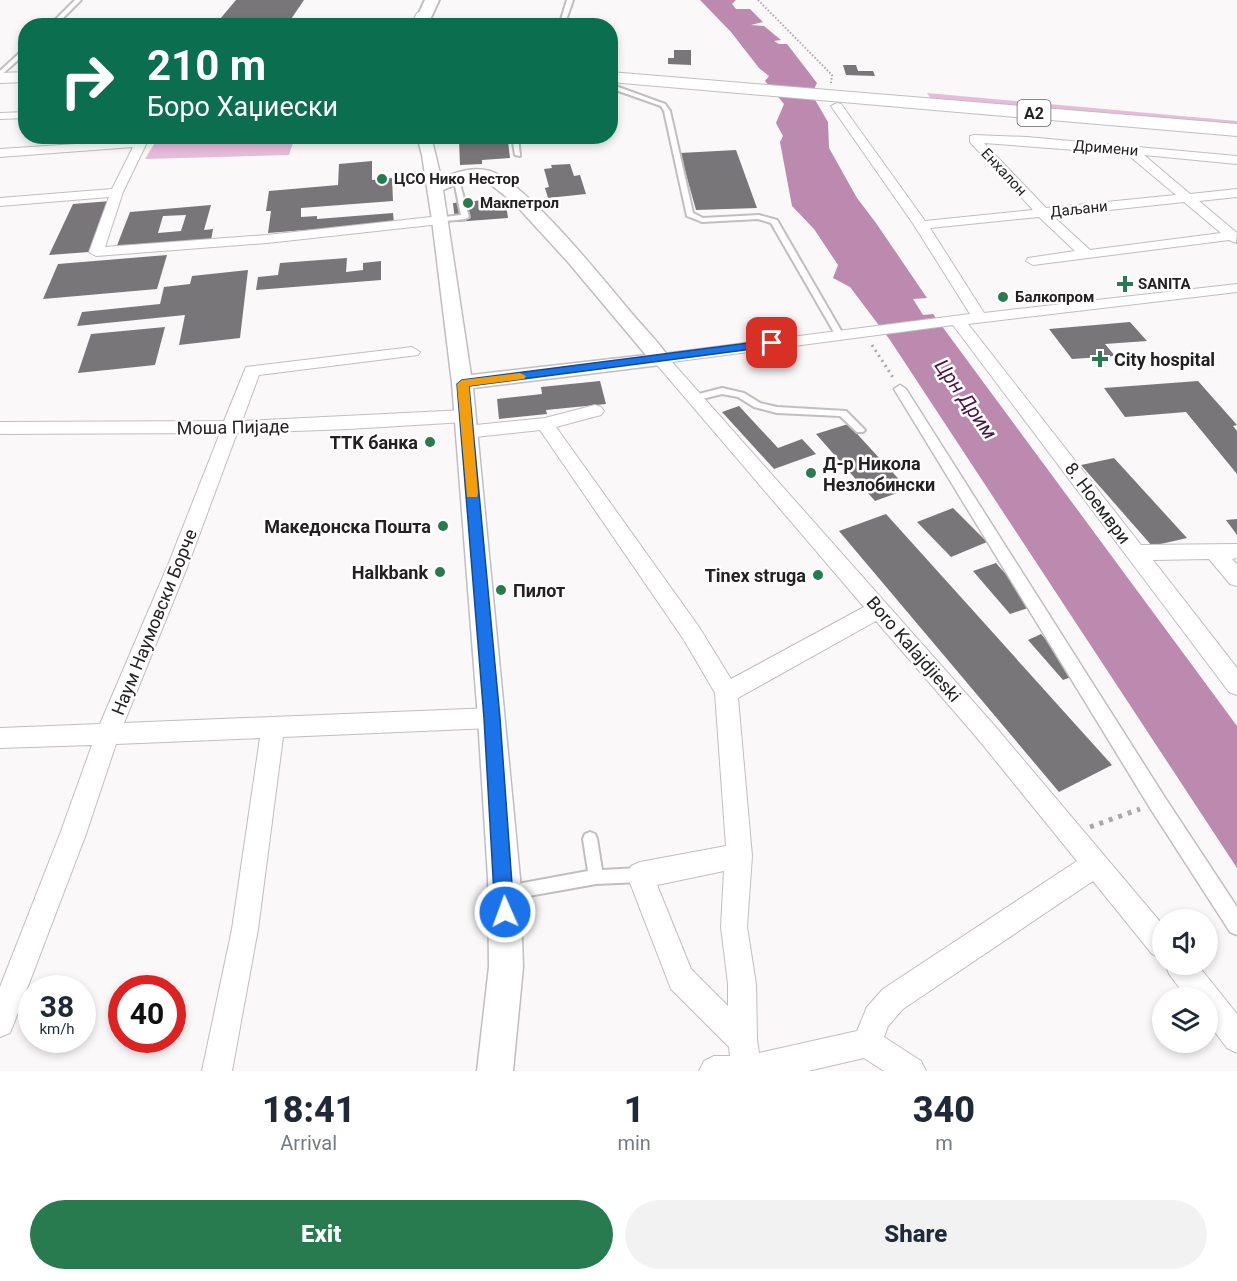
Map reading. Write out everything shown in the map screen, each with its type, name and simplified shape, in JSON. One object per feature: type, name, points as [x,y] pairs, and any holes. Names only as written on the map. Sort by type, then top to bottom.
[{"type":"main road","points":[[423,18],[432,0]]},
{"type":"main road","points":[[0,78],[18,77]]},
{"type":"main road","name":"A2","points":[[618,78],[754,89],[830,99],[1237,130]]},
{"type":"street","points":[[830,99],[921,225],[980,318]]},
{"type":"street","points":[[0,116],[18,115]]},
{"type":"street","name":"Дримени","points":[[974,139],[1027,141],[1237,160]]},
{"type":"street","name":"Енхалон","points":[[974,139],[1043,213],[1086,254]]},
{"type":"street","points":[[0,153],[98,144]]},
{"type":"street","points":[[140,144],[117,192],[96,252],[267,239],[440,220]]},
{"type":"street","points":[[426,144],[440,220],[462,384],[492,718],[504,893],[506,967],[495,1071]]},
{"type":"street","points":[[1130,150],[1234,238]]},
{"type":"street","points":[[431,166],[455,177]]},
{"type":"street","points":[[435,188],[455,177],[480,173],[490,176],[524,204],[579,263],[660,359]]},
{"type":"street","points":[[0,202],[117,192]]},
{"type":"street","name":"Даљани","points":[[921,225],[1237,193]]},
{"type":"street","points":[[1033,261],[1234,238]]},
{"type":"street","points":[[462,384],[838,334],[1237,288]]},
{"type":"street","name":"8. Ноември","points":[[958,321],[1237,685]]},
{"type":"street","name":"Наум Наумовски Борче","points":[[0,1023],[73,834],[108,733],[178,565],[252,371],[412,352]]},
{"type":"street","name":"Boro Kalajdjieski","points":[[660,359],[986,732],[1152,932]]},
{"type":"street","points":[[896,383],[1157,802],[1237,925]]},
{"type":"street","name":"Моша Пијаде","points":[[0,428],[545,424],[595,411]]},
{"type":"street","points":[[545,424],[589,483],[691,634],[719,676],[726,693],[739,856],[735,890],[735,927],[742,984],[742,1040],[748,1070]]},
{"type":"street","points":[[1136,553],[1237,551]]},
{"type":"street","points":[[1215,552],[1237,578]]},
{"type":"street","points":[[726,693],[879,609]]},
{"type":"street","points":[[0,738],[492,718]]},
{"type":"street","points":[[217,1071],[245,929],[273,727]]},
{"type":"street","points":[[739,856],[640,875],[681,979],[742,1040]]},
{"type":"street","points":[[867,1043],[878,1017],[893,999],[1096,864]]},
{"type":"street","points":[[1187,975],[1197,987]]},
{"type":"street","points":[[1218,1014],[1237,1038]]},
{"type":"street","points":[[714,1071],[748,1070],[867,1043],[911,1071]]},
{"type":"lane","points":[[59,18],[78,0]]},
{"type":"lane","points":[[564,18],[570,0]]},
{"type":"lane","points":[[0,74],[18,57]]},
{"type":"lane","points":[[618,89],[663,105],[667,111],[690,214],[702,220],[759,217],[774,222],[838,334]]},
{"type":"lane","points":[[516,144],[518,155]]},
{"type":"lane","points":[[440,220],[465,217],[455,177]]},
{"type":"lane","points":[[694,398],[722,391],[741,395],[757,405],[777,410],[843,413],[860,430]]},
{"type":"lane","points":[[590,840],[597,877]]},
{"type":"lane","points":[[504,893],[597,877],[640,875]]},
{"type":"path","points":[[758,0],[832,75],[830,99]]},
{"type":"path","points":[[864,332],[896,383]]},
{"type":"path","points":[[1071,834],[1157,802]]},
{"type":"shaded area","points":[[927,93],[1237,121],[1237,130],[934,104]]},
{"type":"shaded area","points":[[154,144],[293,144],[289,155],[145,159]]},
{"type":"water","name":"Црн Дрим","points":[[700,0],[736,0],[732,4],[736,9],[750,9],[763,22],[751,25],[764,26],[781,40],[774,41],[787,44],[817,83],[814,98],[828,122],[829,148],[857,198],[927,298],[913,299],[923,315],[933,314],[1237,726],[1237,868],[890,340],[850,287],[833,278],[838,265],[814,229],[792,206],[780,142],[783,136],[776,123],[784,104],[765,81],[769,76],[759,68],[731,32]]},
{"type":"building","points":[[236,0],[304,0],[292,18],[221,18]]},
{"type":"building","points":[[674,50],[691,50],[691,65],[668,64],[668,58],[674,58]]},
{"type":"building","points":[[843,65],[856,65],[858,71],[873,71],[875,76],[846,75]]},
{"type":"building","points":[[459,144],[508,144],[510,158],[482,160],[482,164],[460,165]]},
{"type":"building","points":[[736,150],[757,208],[696,210],[680,153]]},
{"type":"building","points":[[372,161],[372,180],[392,178],[393,201],[301,208],[301,217],[317,216],[317,219],[393,213],[394,223],[268,233],[271,211],[266,211],[269,191],[338,185],[339,164]]},
{"type":"building","points":[[570,164],[574,176],[580,175],[586,194],[548,198],[545,188],[549,187],[544,169],[552,168],[551,165]]},
{"type":"building","points":[[505,198],[508,218],[455,222],[453,203]]},
{"type":"building","points":[[111,201],[89,252],[49,255],[73,204]]},
{"type":"building","points":[[211,205],[204,230],[213,229],[211,240],[116,248],[130,212]],"holes":[[[186,215],[181,231],[158,233],[163,216]]]},
{"type":"building","points":[[167,255],[157,289],[43,299],[58,264]]},
{"type":"building","points":[[347,258],[346,272],[363,270],[363,263],[381,261],[381,280],[256,290],[258,277],[278,275],[280,263]]},
{"type":"building","points":[[248,270],[240,338],[179,345],[185,315],[77,326],[82,312],[160,304],[164,287],[190,284],[192,276]]},
{"type":"building","points":[[1130,322],[1147,341],[1105,344],[1115,356],[1072,359],[1049,329]]},
{"type":"building","points":[[165,327],[155,365],[78,373],[91,334]]},
{"type":"building","points":[[600,381],[606,404],[546,410],[547,414],[499,419],[497,399],[542,394],[541,387]]},
{"type":"building","points":[[1198,381],[1237,425],[1233,426],[1237,431],[1237,474],[1186,412],[1125,417],[1104,388]]},
{"type":"building","points":[[739,406],[778,448],[802,439],[816,454],[774,469],[722,412]]},
{"type":"building","points":[[848,424],[908,489],[875,501],[816,434]]},
{"type":"building","points":[[1114,458],[1187,538],[1152,546],[1081,465]]},
{"type":"building","points":[[953,508],[987,542],[951,557],[917,522]]},
{"type":"building","points":[[886,514],[1112,765],[1059,792],[839,531]]},
{"type":"building","points":[[1237,519],[1237,535],[1226,520]]},
{"type":"building","points":[[996,563],[1034,606],[1010,614],[973,571]]},
{"type":"building","points":[[1041,634],[1077,675],[1063,680],[1028,640]]},
{"type":"slow traffic","points":[[472,493],[462,384],[520,376]]},
{"type":"place","name":"ЦСО Нико Нестор","points":[[382,179]]},
{"type":"place","name":"Макпетрол","points":[[468,203]]},
{"type":"place","name":"SANITA","points":[[1125,284]]},
{"type":"place","name":"Балкопром","points":[[1003,297]]},
{"type":"place","name":"City hospital","points":[[1100,359]]},
{"type":"place","name":"TTK банка","points":[[430,442]]},
{"type":"place","name":"Д-р Никола Незлобински","points":[[811,473]]},
{"type":"place","name":"Македонска Пошта","points":[[443,526]]},
{"type":"place","name":"Halkbank","points":[[440,572]]},
{"type":"place","name":"Tinex struga","points":[[818,575]]},
{"type":"place","name":"Пилот","points":[[501,590]]},
{"type":"route","points":[[505,912],[492,718],[462,384],[772,343]]}]
